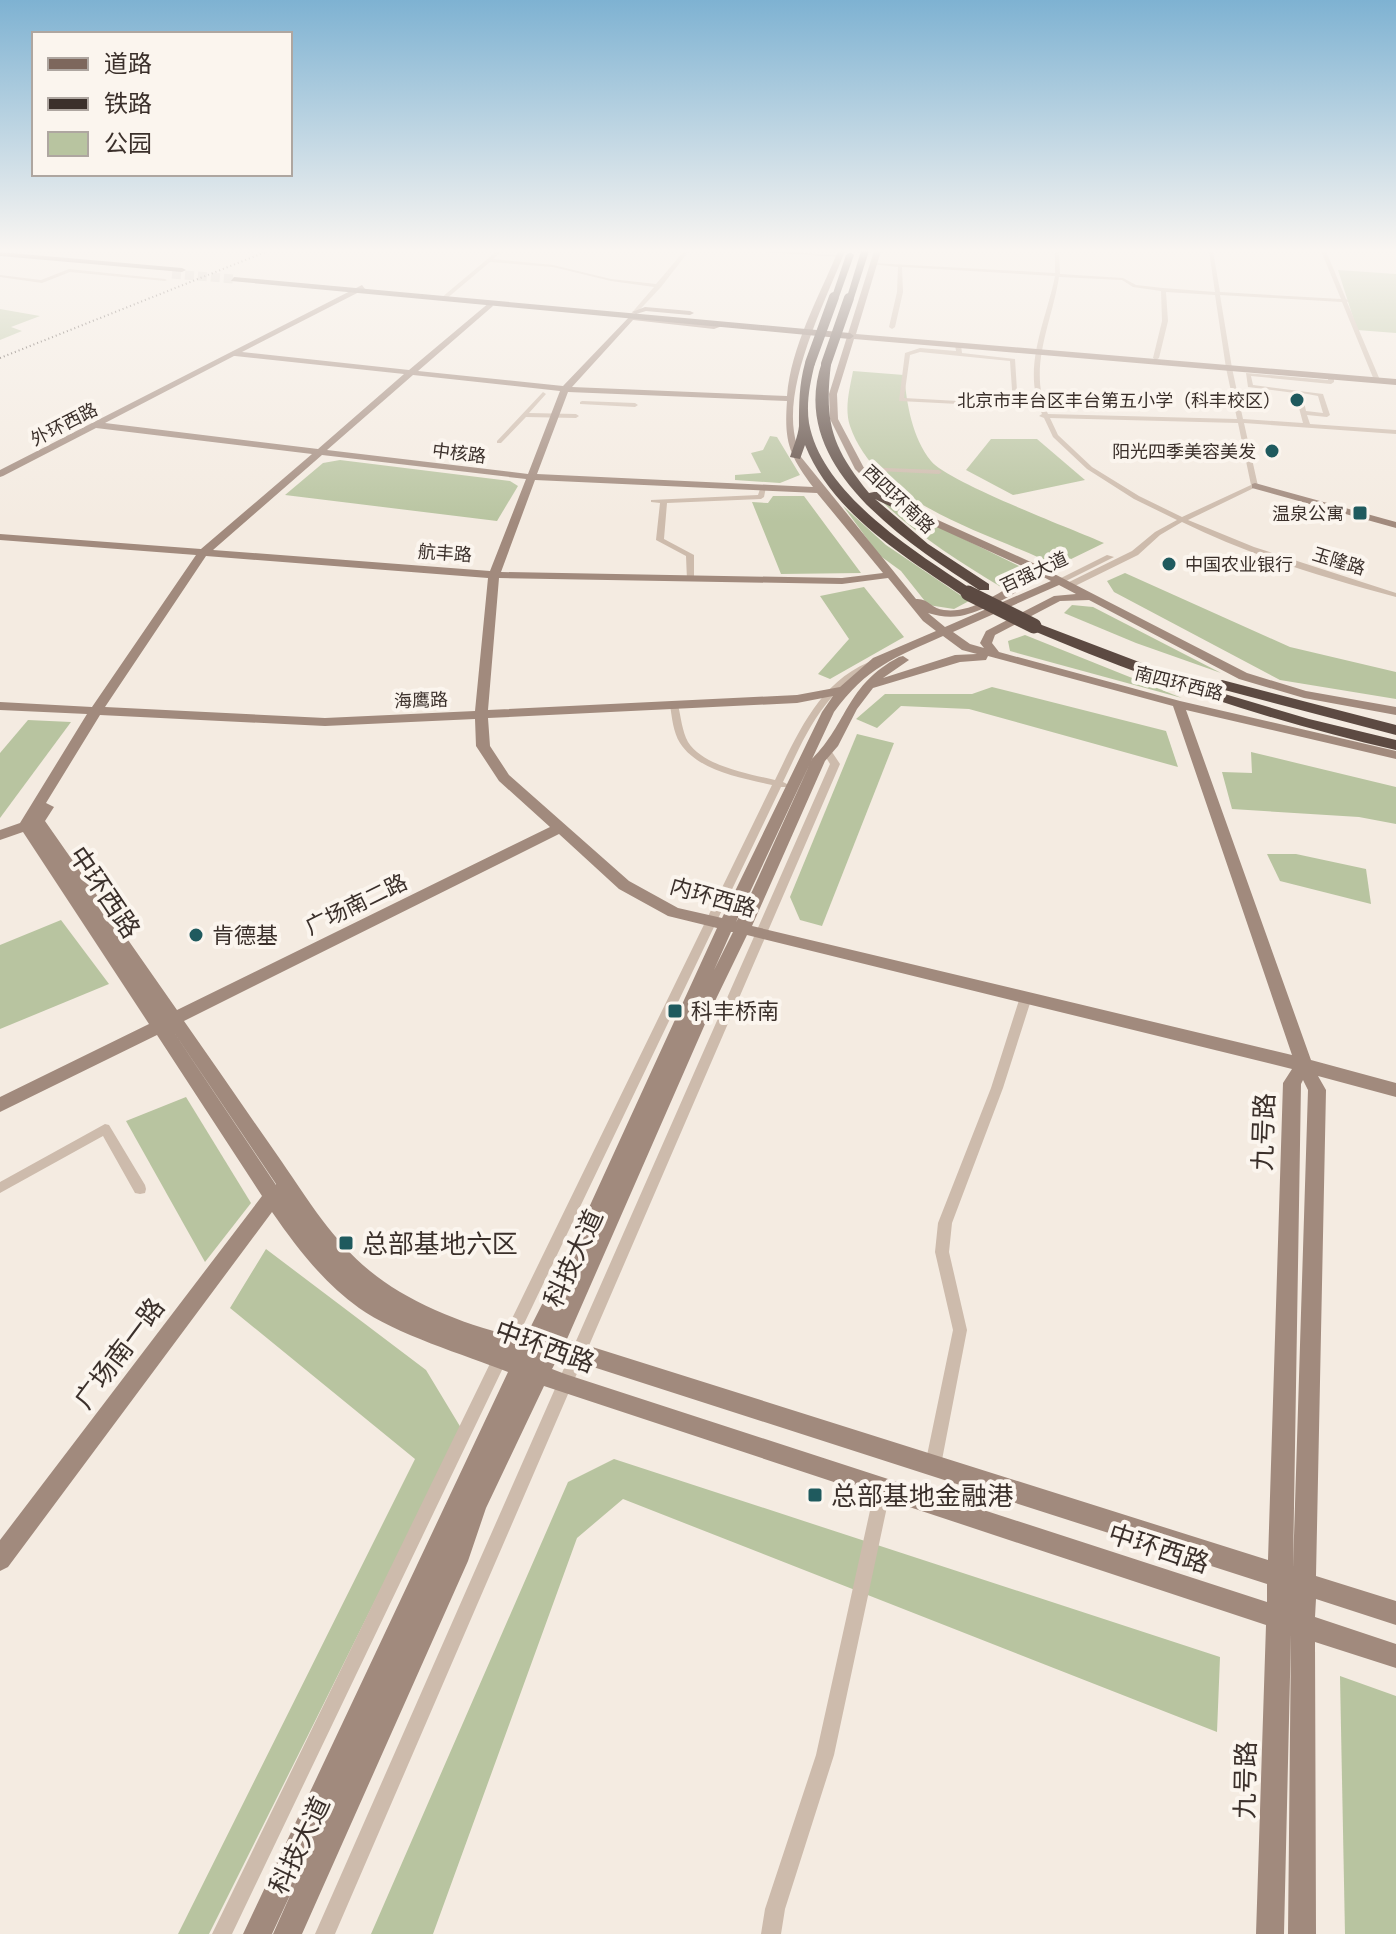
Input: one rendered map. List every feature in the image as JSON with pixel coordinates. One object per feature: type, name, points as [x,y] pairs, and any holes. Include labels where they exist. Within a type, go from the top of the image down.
[{"type":"highway","name":"西四环南路","points":[[818,341],[803,393],[804,428],[822,467],[863,515],[899,547],[968,593]]},
{"type":"highway","name":"西四环南路","points":[[834,341],[821,387],[820,410],[825,432],[839,462],[855,474],[915,542],[1041,623]]},
{"type":"highway","points":[[834,419],[839,462]]},
{"type":"highway","points":[[796,457],[804,428]]},
{"type":"highway","points":[[822,467],[821,480],[831,502]]},
{"type":"highway","points":[[855,474],[894,505],[914,513]]},
{"type":"highway","name":"南四环西路","points":[[968,593],[1041,623],[1207,681],[1366,724]]},
{"type":"highway","name":"南四环西路","points":[[1041,623],[1107,658],[1194,691],[1315,726],[1396,745]]},
{"type":"highway","points":[[1243,676],[1275,693],[1366,724],[1396,730]]},
{"type":"highway","points":[[1315,726],[1396,755]]},
{"type":"street","name":"外环西路","points":[[0,474],[259,341]]},
{"type":"street","points":[[0,835],[32,823],[98,712],[203,553],[446,341]]},
{"type":"street","name":"内环西路","points":[[608,341],[565,389],[494,575],[481,715],[483,746],[491,762],[560,828],[624,885],[673,912],[1396,1090]]},
{"type":"street","points":[[806,341],[790,399],[789,431],[796,457],[889,575],[927,619],[949,637]]},
{"type":"street","points":[[834,419],[833,394],[849,341]]},
{"type":"street","points":[[909,341],[959,351],[1013,360],[1016,406],[901,400],[907,354],[920,350],[959,351],[1039,350],[1376,378]]},
{"type":"street","points":[[957,341],[1396,380]]},
{"type":"street","points":[[1041,341],[1038,383],[1042,416],[1243,421],[1396,432]]},
{"type":"street","points":[[1156,358],[1160,341]]},
{"type":"street","points":[[1225,341],[1255,486],[1396,525]]},
{"type":"street","points":[[1362,341],[1376,378]]},
{"type":"street","points":[[235,354],[565,389],[790,399]]},
{"type":"street","points":[[1303,413],[1327,415],[1321,395],[1250,386],[1248,374],[1331,382],[1331,376]]},
{"type":"street","points":[[1015,381],[1038,383]]},
{"type":"street","points":[[1298,391],[1307,426]]},
{"type":"street","points":[[499,442],[543,394]]},
{"type":"street","points":[[526,415],[577,418],[583,400],[635,405]]},
{"type":"street","name":"玉隆路","points":[[1042,416],[1068,449],[1095,471],[1132,494],[1255,551],[1396,595]]},
{"type":"street","name":"西四环南路","points":[[834,419],[855,474]]},
{"type":"street","name":"中核路","points":[[96,425],[531,477],[820,490]]},
{"type":"street","points":[[855,474],[939,472]]},
{"type":"street","name":"百强大道","points":[[949,637],[1135,553],[1141,546],[1184,520],[1255,486]]},
{"type":"street","points":[[653,501],[761,497],[763,487]]},
{"type":"street","points":[[664,501],[660,540],[690,555],[690,578]]},
{"type":"street","name":"西四环南路","points":[[914,513],[1064,583]]},
{"type":"street","name":"航丰路","points":[[0,537],[494,575],[842,581],[889,575]]},
{"type":"street","points":[[900,587],[913,592],[933,611],[958,615],[1025,582],[1029,565]]},
{"type":"street","name":"南四环西路","points":[[1064,583],[1243,676],[1304,694],[1396,711]]},
{"type":"street","points":[[996,656],[986,643],[990,633],[1058,598],[1090,597]]},
{"type":"street","points":[[727,926],[786,785],[808,721],[851,674],[877,661],[949,637],[958,615]]},
{"type":"street","name":"南四环西路","points":[[949,637],[966,647],[996,656],[1178,704],[1396,755]]},
{"type":"street","name":"科技大道","points":[[257,1934],[525,1356],[578,1254],[727,926],[819,759],[829,754],[844,720],[865,689],[875,676],[891,665],[949,637]]},
{"type":"street","points":[[865,689],[959,658],[996,656]]},
{"type":"street","name":"海鹰路","points":[[0,706],[325,722],[797,699],[837,692]]},
{"type":"street","points":[[1178,704],[1304,1065],[1317,1090],[1303,1582],[1302,1934]]},
{"type":"street","points":[[674,705],[683,742],[692,751],[726,769],[786,785]]},
{"type":"street","points":[[325,1934],[835,764],[829,754]]},
{"type":"street","name":"中环西路","points":[[32,823],[281,1191],[314,1254],[360,1297],[401,1320],[525,1356],[565,1384],[1303,1623],[1396,1656]]},
{"type":"street","name":"广场南二路","points":[[0,1105],[560,828]]},
{"type":"street","points":[[933,1465],[960,1330],[942,1252],[945,1223],[997,1088],[1026,997]]},
{"type":"street","name":"九号路","points":[[1270,1934],[1292,1083],[1304,1065]]},
{"type":"street","points":[[0,1188],[105,1129],[140,1189]]},
{"type":"street","name":"广场南一路","points":[[0,1559],[281,1191]]},
{"type":"street","name":"中环西路","points":[[525,1356],[578,1353],[1396,1613]]},
{"type":"street","points":[[222,1934],[525,1356]]},
{"type":"street","name":"科技大道","points":[[287,1934],[460,1553],[525,1356]]},
{"type":"street","points":[[771,1934],[775,1909],[825,1755],[883,1488]]},
{"type":"green space","points":[[853,371],[904,375],[915,431],[931,461],[942,470],[1104,543],[1065,562],[1042,559],[959,524],[905,493],[882,474],[863,452],[850,426],[848,405]]},
{"type":"green space","points":[[770,436],[777,437],[800,475],[780,483],[735,480],[735,475],[761,473],[751,453],[763,450]]},
{"type":"green space","points":[[991,439],[1037,439],[1085,480],[1013,495],[966,470]]},
{"type":"green space","points":[[340,460],[510,481],[518,486],[497,521],[285,495],[323,463]]},
{"type":"green space","points":[[773,496],[804,496],[861,573],[781,574],[752,502],[768,503]]},
{"type":"green space","points":[[876,496],[1019,566],[1020,579],[1001,587],[936,545]]},
{"type":"green space","points":[[843,506],[886,545],[969,601],[954,609],[928,605],[901,571],[879,555]]},
{"type":"green space","points":[[1125,573],[1290,647],[1396,672],[1396,699],[1280,680],[1114,592],[1107,581]]},
{"type":"green space","points":[[864,587],[904,637],[830,679],[818,674],[849,639],[820,596]]},
{"type":"green space","points":[[1072,605],[1093,607],[1221,673],[1064,613]]},
{"type":"green space","points":[[1025,635],[1182,698],[1010,651],[1008,641]]},
{"type":"green space","points":[[992,687],[1166,731],[1178,767],[969,709],[901,706],[877,728],[856,719],[885,694],[972,694]]},
{"type":"green space","points":[[28,720],[71,722],[0,818],[0,753]]},
{"type":"green space","points":[[857,734],[894,743],[822,926],[800,920],[790,897]]},
{"type":"green space","points":[[1251,752],[1396,787],[1396,824],[1359,817],[1232,809],[1222,772],[1252,773]]},
{"type":"green space","points":[[1267,854],[1296,854],[1366,869],[1371,904],[1280,881]]},
{"type":"green space","points":[[61,920],[109,984],[0,1029],[0,945]]},
{"type":"green space","points":[[186,1097],[251,1203],[205,1262],[126,1121]]},
{"type":"green space","points":[[266,1249],[426,1370],[461,1428],[209,1934],[178,1934],[415,1459],[230,1308]]},
{"type":"green space","points":[[614,1459],[1220,1657],[1217,1732],[623,1499],[577,1538],[433,1934],[371,1934],[568,1482]]},
{"type":"green space","points":[[1340,1676],[1396,1696],[1396,1934],[1345,1934]]},
{"type":"railway","points":[[0,358],[42,341]]},
{"type":"place","name":"北京市丰台区丰台第五小学（科丰校区）","points":[[1297,400]]},
{"type":"place","name":"阳光四季美容美发","points":[[1272,451]]},
{"type":"place","name":"温泉公寓","points":[[1360,513]]},
{"type":"place","name":"中国农业银行","points":[[1169,564]]},
{"type":"place","name":"肯德基","points":[[196,935]]},
{"type":"place","name":"科丰桥南","points":[[675,1011]]},
{"type":"place","name":"总部基地六区","points":[[346,1243]]},
{"type":"place","name":"总部基地金融港","points":[[815,1495]]}]
